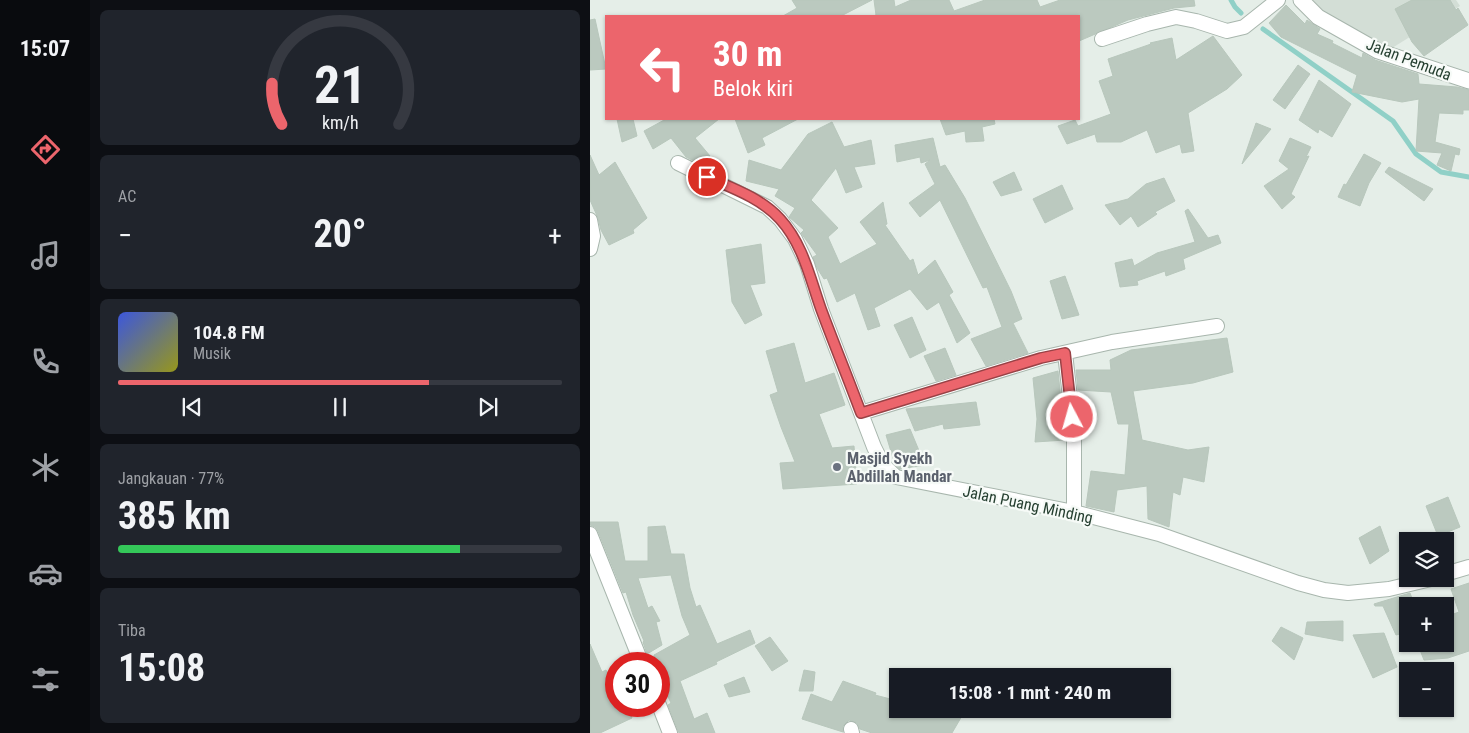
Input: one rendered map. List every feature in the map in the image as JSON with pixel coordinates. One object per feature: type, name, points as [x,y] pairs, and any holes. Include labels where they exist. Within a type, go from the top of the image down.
[{"type":"street","points":[[1102,39],[1146,24],[1176,17],[1227,30],[1244,27],[1278,0]]},
{"type":"street","name":"Jalan Pemuda","points":[[1301,0],[1318,17],[1378,51],[1469,81]]},
{"type":"street","name":"Jalan Puang Minding","points":[[678,163],[766,206],[780,219],[794,239],[807,264],[821,309],[874,446],[883,465],[896,477],[1074,512],[1158,534],[1298,583],[1324,590],[1348,593],[1389,590],[1400,587]]},
{"type":"street","points":[[590,220],[593,236],[590,249]]},
{"type":"street","points":[[861,413],[1041,358],[1112,342],[1217,326]]},
{"type":"street","points":[[1065,353],[1074,433],[1074,512]]},
{"type":"street","points":[[590,534],[637,652]]},
{"type":"street","points":[[1454,571],[1469,567]]},
{"type":"street","points":[[664,717],[670,733]]},
{"type":"shaded area","points":[[1311,0],[1456,0],[1460,6],[1392,48],[1322,14]]},
{"type":"building","points":[[792,0],[872,0],[843,15],[785,15],[797,8]]},
{"type":"building","points":[[874,0],[894,0],[895,7],[911,0],[949,0],[954,11],[985,0],[1037,0],[1040,7],[1060,0],[1194,0],[1195,6],[1174,8],[1128,20],[1080,41],[1080,15],[876,15]]},
{"type":"building","points":[[1412,0],[1450,0],[1456,10],[1458,8],[1468,25],[1424,56],[1412,42],[1395,9]]},
{"type":"building","points":[[1286,5],[1305,24],[1307,20],[1320,29],[1317,34],[1362,58],[1363,53],[1375,60],[1418,74],[1419,84],[1457,87],[1469,90],[1469,110],[1463,110],[1463,114],[1439,113],[1435,142],[1460,149],[1459,155],[1455,154],[1451,171],[1437,165],[1442,153],[1416,151],[1419,99],[1402,102],[1352,92],[1357,75],[1281,37],[1269,23]]},
{"type":"building","points":[[595,19],[605,69],[590,70],[590,20]]},
{"type":"building","points":[[1213,36],[1242,75],[1227,89],[1188,113],[1194,151],[1182,153],[1180,144],[1156,153],[1147,130],[1121,142],[1097,142],[1095,134],[1067,144],[1058,126],[1075,120],[1078,126],[1111,114],[1099,81],[1113,76],[1108,59],[1150,43],[1172,38],[1176,60]]},
{"type":"building","points":[[1298,65],[1310,74],[1285,109],[1273,100]]},
{"type":"building","points":[[1319,80],[1351,104],[1332,137],[1319,129],[1318,133],[1299,120]]},
{"type":"building","points":[[617,120],[633,120],[637,136],[622,142]]},
{"type":"building","points":[[664,120],[718,120],[695,138],[710,156],[700,164],[686,157],[671,138],[653,149],[644,131]]},
{"type":"building","points":[[735,120],[796,120],[762,138],[765,145],[748,153]]},
{"type":"building","points":[[940,120],[994,120],[995,124],[982,127],[984,141],[966,142],[965,131],[946,135]]},
{"type":"building","points":[[832,122],[844,147],[871,140],[875,164],[854,167],[862,187],[846,193],[836,168],[811,200],[838,228],[828,237],[840,264],[877,244],[860,222],[883,202],[887,224],[885,225],[910,261],[913,259],[918,275],[935,260],[953,292],[949,295],[970,333],[957,343],[939,302],[927,310],[910,289],[874,308],[880,326],[868,330],[855,293],[837,302],[827,278],[824,279],[817,268],[813,257],[817,255],[801,233],[804,230],[789,217],[795,208],[775,196],[779,189],[746,181],[749,160],[781,170],[808,134]]},
{"type":"building","points":[[1256,123],[1271,129],[1242,164]]},
{"type":"building","points":[[933,138],[940,167],[945,165],[965,198],[1011,291],[1022,319],[1013,323],[1028,353],[986,366],[971,339],[1002,327],[987,287],[983,288],[940,200],[920,217],[909,203],[935,184],[925,164],[930,160],[921,163],[920,157],[897,162],[895,145]]},
{"type":"building","points":[[1290,138],[1311,147],[1306,157],[1309,156],[1291,194],[1295,197],[1282,209],[1264,186],[1289,169],[1279,161]]},
{"type":"building","points":[[1364,154],[1381,163],[1369,183],[1360,206],[1338,197],[1344,184],[1346,185]]},
{"type":"building","points":[[590,155],[599,175],[615,162],[647,218],[633,230],[634,233],[609,245],[601,230],[590,200]]},
{"type":"building","points":[[1389,167],[1433,189],[1424,201],[1385,172]]},
{"type":"building","points":[[1014,172],[1022,190],[1001,196],[993,182]]},
{"type":"building","points":[[1164,178],[1175,201],[1155,212],[1157,214],[1138,227],[1131,216],[1120,225],[1105,205],[1128,199],[1146,184]]},
{"type":"building","points":[[1062,185],[1073,209],[1045,223],[1033,199]]},
{"type":"building","points":[[1188,209],[1208,238],[1218,235],[1221,243],[1183,259],[1185,269],[1166,276],[1165,271],[1137,281],[1138,285],[1120,287],[1115,263],[1132,259],[1134,266],[1157,253],[1195,242],[1185,211]]},
{"type":"building","points":[[761,244],[765,283],[750,285],[762,315],[745,324],[732,302],[726,250]]},
{"type":"building","points":[[1065,276],[1079,315],[1062,319],[1050,281]]},
{"type":"building","points":[[912,317],[926,350],[910,358],[894,325]]},
{"type":"building","points":[[1227,338],[1233,372],[1193,383],[1133,391],[1142,440],[1188,450],[1209,447],[1204,482],[1183,477],[1180,495],[1173,492],[1169,527],[1148,519],[1147,486],[1117,490],[1114,512],[1086,506],[1091,471],[1125,475],[1129,424],[1118,424],[1111,392],[1078,390],[1076,370],[1111,370],[1110,360],[1131,350]]},
{"type":"building","points":[[794,343],[805,383],[834,373],[845,405],[819,414],[832,448],[854,446],[857,484],[783,489],[780,463],[795,462],[770,395],[778,392],[766,351]]},
{"type":"building","points":[[945,348],[956,375],[936,381],[924,356]]},
{"type":"building","points":[[1058,371],[1065,440],[1035,442],[1037,419],[1033,378]]},
{"type":"building","points":[[976,402],[980,425],[944,429],[943,424],[915,431],[906,409]]},
{"type":"building","points":[[910,429],[925,465],[900,469],[895,465],[886,435]]},
{"type":"building","points":[[1448,497],[1460,527],[1448,532],[1436,532],[1426,506]]},
{"type":"building","points":[[590,522],[618,522],[625,561],[648,561],[648,527],[665,526],[671,554],[684,554],[690,588],[696,607],[700,605],[717,644],[750,630],[755,643],[716,662],[717,664],[680,681],[694,719],[707,713],[715,733],[679,733],[670,710],[670,652],[659,652],[690,635],[682,616],[671,575],[638,578],[648,608],[652,606],[660,621],[656,622],[662,645],[650,652],[646,652],[626,592],[623,593],[598,531],[590,525]]},
{"type":"building","points":[[1380,526],[1389,551],[1370,564],[1359,538]]},
{"type":"building","points":[[1469,583],[1469,651],[1448,658],[1424,660],[1421,652],[1454,652],[1454,614],[1459,612],[1451,589]]},
{"type":"building","points":[[1410,593],[1412,597],[1399,597],[1399,634],[1396,635],[1383,606],[1375,606],[1374,604]]},
{"type":"building","points":[[1343,621],[1343,641],[1305,634],[1307,622]]},
{"type":"building","points":[[1281,627],[1303,638],[1294,660],[1272,641]]},
{"type":"building","points":[[1384,633],[1397,667],[1373,678],[1353,635]]},
{"type":"building","points":[[770,637],[788,661],[772,671],[755,646]]},
{"type":"building","points":[[590,644],[602,672],[605,670],[605,717],[632,718],[600,733],[590,733]]},
{"type":"building","points":[[804,670],[815,672],[813,691],[799,691]]},
{"type":"building","points":[[744,677],[750,692],[729,697],[724,685]]},
{"type":"building","points":[[843,681],[876,693],[875,695],[889,699],[889,718],[961,718],[952,733],[872,733],[860,729],[857,723],[849,720],[843,726],[843,732],[802,719],[811,694],[832,702]]},
{"type":"waterway","points":[[1231,0],[1241,13]]},
{"type":"waterway","points":[[1263,29],[1393,121],[1416,154],[1441,172],[1469,177]]},
{"type":"place","name":"Masjid Syekh Abdillah Mandar","points":[[837,467]]},
{"type":"route","points":[[707,177],[766,206],[780,219],[794,239],[807,264],[821,309],[861,413],[1041,358],[1065,353],[1072,417]]}]
